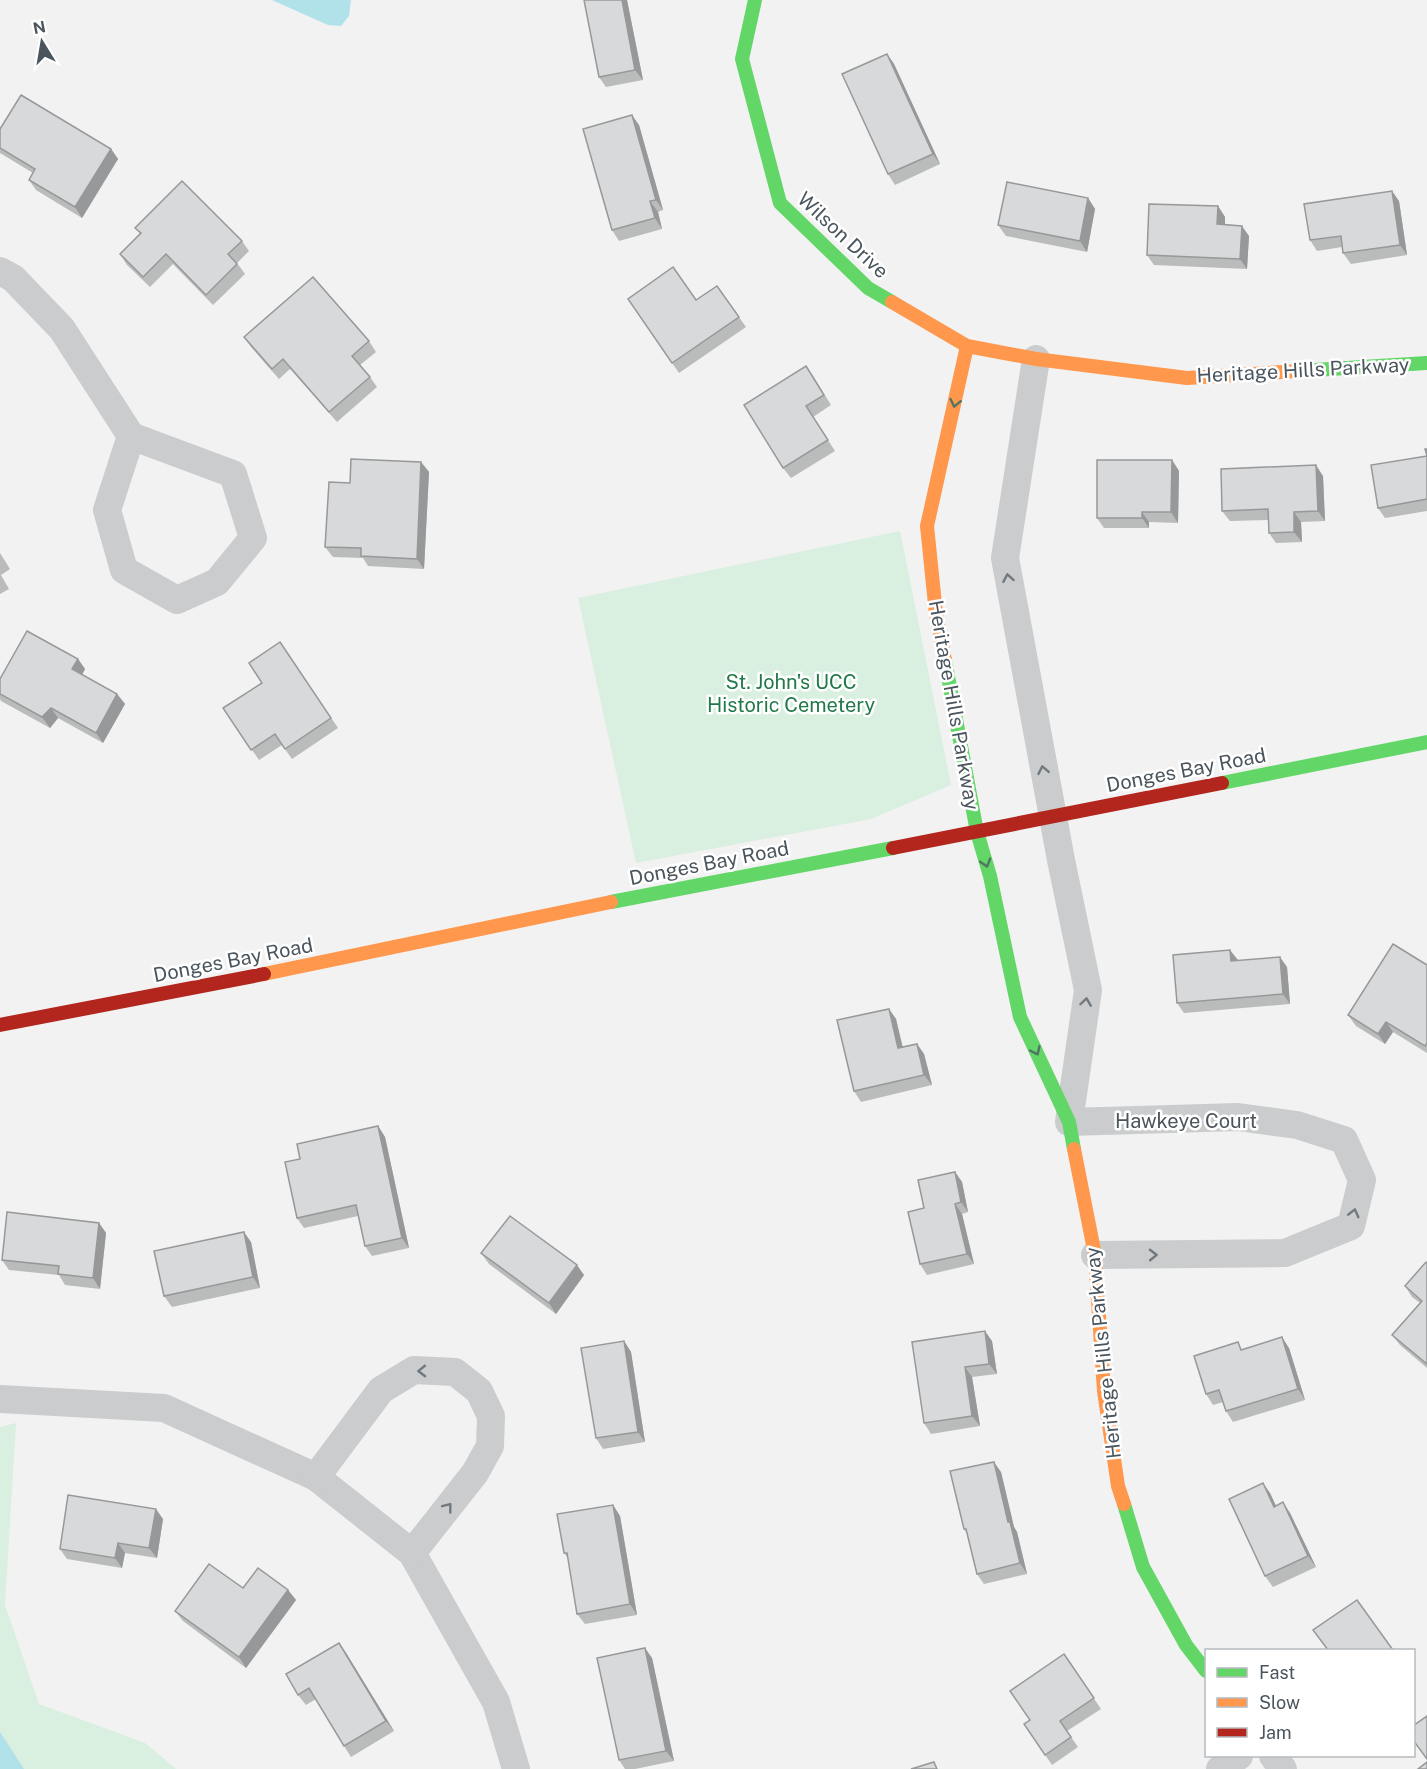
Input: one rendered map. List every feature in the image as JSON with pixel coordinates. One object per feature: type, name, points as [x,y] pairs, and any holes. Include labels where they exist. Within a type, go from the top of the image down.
[{"type":"street","name":"Wilson Drive","points":[[755,0],[742,59],[780,203],[868,288],[967,346]]},
{"type":"street","points":[[0,271],[13,278],[62,328],[131,436],[233,474],[253,538],[217,582],[177,600],[124,570],[107,510],[131,436]]},
{"type":"street","name":"Heritage Hills Parkway","points":[[1205,1670],[1186,1645],[1143,1567],[1118,1486],[1104,1391],[1095,1256],[1069,1122],[1020,1017],[990,876],[977,832],[936,614],[927,526],[967,346],[1036,359],[1187,378],[1427,363]]},
{"type":"street","name":"Heritage Hills Parkway","points":[[1036,359],[1005,558],[1088,990],[1069,1122]]},
{"type":"street","name":"Donges Bay Road","points":[[0,1025],[196,988],[627,899],[1427,742]]},
{"type":"street","name":"Hawkeye Court","points":[[1069,1122],[1238,1117],[1297,1125],[1344,1140],[1362,1180],[1351,1226],[1285,1253],[1095,1256]]},
{"type":"street","points":[[316,1477],[381,1390],[414,1370],[455,1372],[479,1391],[491,1416],[490,1446],[475,1473],[412,1553]]},
{"type":"street","points":[[0,1399],[164,1408],[316,1477],[412,1553],[496,1702],[516,1769]]},
{"type":"street","points":[[1220,1769],[1236,1757]]},
{"type":"green space","name":"St. John's UCC Historic Cemetery","points":[[900,531],[951,785],[871,819],[636,863],[578,598]]},
{"type":"green space","points":[[16,1423],[5,1605],[39,1704],[145,1743],[176,1769],[0,1769],[0,1427]]},
{"type":"water","points":[[272,0],[351,0],[349,16],[341,26],[328,25]]},
{"type":"water","points":[[0,1732],[24,1769],[0,1769]]},
{"type":"building","points":[[584,0],[622,0],[635,70],[599,77]]},
{"type":"building","points":[[887,54],[933,154],[888,174],[842,74]]},
{"type":"building","points":[[21,95],[111,149],[75,207],[29,180],[35,169],[0,148],[0,129]]},
{"type":"building","points":[[632,115],[656,200],[650,201],[655,218],[612,230],[583,129]]},
{"type":"building","points":[[182,181],[242,241],[228,254],[237,264],[206,295],[166,254],[143,277],[120,254],[141,233],[135,228]]},
{"type":"building","points":[[1007,182],[1088,198],[1080,241],[998,225]]},
{"type":"building","points":[[1392,191],[1400,245],[1343,253],[1341,236],[1310,240],[1304,204]]},
{"type":"building","points":[[1149,204],[1218,206],[1217,224],[1242,226],[1240,259],[1147,255]]},
{"type":"building","points":[[673,267],[696,300],[717,286],[739,317],[672,363],[628,299]]},
{"type":"building","points":[[313,277],[369,341],[352,356],[370,377],[329,412],[283,359],[272,369],[244,337]]},
{"type":"building","points":[[806,366],[824,395],[806,406],[828,440],[783,468],[744,405]]},
{"type":"building","points":[[1427,456],[1427,499],[1378,508],[1371,465]]},
{"type":"building","points":[[351,459],[421,462],[417,559],[361,556],[361,548],[325,547],[329,482],[350,483]]},
{"type":"building","points":[[1097,460],[1172,460],[1171,512],[1142,512],[1142,518],[1097,518]]},
{"type":"building","points":[[1316,465],[1318,511],[1294,512],[1294,532],[1269,533],[1268,509],[1222,511],[1221,469]]},
{"type":"building","points":[[27,631],[78,659],[72,669],[117,694],[96,733],[51,708],[42,717],[0,694],[0,679]]},
{"type":"building","points":[[280,642],[331,718],[285,749],[275,734],[251,750],[223,708],[262,683],[249,663]]},
{"type":"building","points":[[1393,944],[1427,965],[1427,1043],[1425,1046],[1386,1022],[1378,1034],[1348,1015]]},
{"type":"building","points":[[1230,950],[1231,961],[1280,957],[1283,994],[1177,1003],[1173,955]]},
{"type":"building","points":[[889,1009],[898,1048],[917,1044],[924,1075],[854,1091],[837,1020]]},
{"type":"building","points":[[378,1126],[402,1238],[365,1246],[356,1205],[297,1218],[285,1162],[300,1159],[297,1144]]},
{"type":"building","points":[[955,1172],[961,1202],[955,1204],[967,1254],[920,1264],[908,1212],[924,1208],[918,1180]]},
{"type":"building","points":[[7,1212],[99,1223],[93,1278],[58,1274],[59,1266],[2,1260]]},
{"type":"building","points":[[510,1216],[577,1265],[549,1303],[481,1253]]},
{"type":"building","points":[[244,1232],[253,1277],[164,1296],[154,1251]]},
{"type":"building","points":[[1426,1262],[1427,1364],[1392,1335],[1422,1301],[1405,1286]]},
{"type":"building","points":[[985,1331],[989,1364],[965,1367],[972,1416],[924,1423],[912,1342]]},
{"type":"building","points":[[1282,1337],[1298,1389],[1226,1411],[1219,1390],[1206,1394],[1194,1356],[1238,1342],[1241,1350]]},
{"type":"building","points":[[624,1341],[638,1432],[596,1438],[581,1348]]},
{"type":"building","points":[[994,1462],[1020,1563],[977,1574],[950,1471]]},
{"type":"building","points":[[1263,1483],[1274,1507],[1283,1502],[1308,1556],[1265,1576],[1229,1499]]},
{"type":"building","points":[[68,1495],[156,1509],[149,1548],[118,1543],[115,1558],[60,1549]]},
{"type":"building","points":[[613,1505],[630,1604],[577,1614],[567,1553],[564,1553],[557,1514]]},
{"type":"building","points":[[209,1564],[243,1588],[258,1568],[288,1590],[239,1657],[175,1611]]},
{"type":"building","points":[[1357,1600],[1392,1649],[1327,1649],[1313,1630]]},
{"type":"building","points":[[339,1643],[386,1721],[344,1746],[309,1688],[298,1695],[286,1674]]},
{"type":"building","points":[[645,1648],[666,1751],[619,1760],[597,1658]]},
{"type":"building","points":[[1064,1654],[1094,1698],[1060,1721],[1071,1737],[1045,1755],[1024,1724],[1030,1720],[1010,1691]]},
{"type":"building","points":[[1427,1716],[1427,1759],[1415,1743],[1415,1725]]},
{"type":"building","points":[[934,1762],[937,1769],[911,1769]]},
{"type":"building","points":[[1427,1762],[1427,1769],[1418,1769]]},
{"type":"traffic: fast","points":[[755,0],[742,59],[780,203],[868,288],[892,302]]},
{"type":"traffic: fast","points":[[1298,371],[1427,363]]},
{"type":"traffic: fast","points":[[945,660],[977,832],[990,876],[1020,1017],[1069,1122],[1074,1149]]},
{"type":"traffic: fast","points":[[1222,783],[1427,742]]},
{"type":"traffic: fast","points":[[611,902],[893,848]]},
{"type":"traffic: fast","points":[[1124,1504],[1143,1567],[1186,1645],[1205,1670]]},
{"type":"traffic: slow","points":[[892,302],[967,346],[1036,359],[1187,378],[1298,371]]},
{"type":"traffic: slow","points":[[945,660],[936,614],[927,526],[967,346]]},
{"type":"traffic: slow","points":[[264,974],[611,902]]},
{"type":"traffic: slow","points":[[1074,1149],[1095,1255],[1104,1391],[1118,1486],[1124,1504]]},
{"type":"traffic: jam","points":[[893,848],[1222,783]]},
{"type":"traffic: jam","points":[[0,1025],[264,974]]}]
